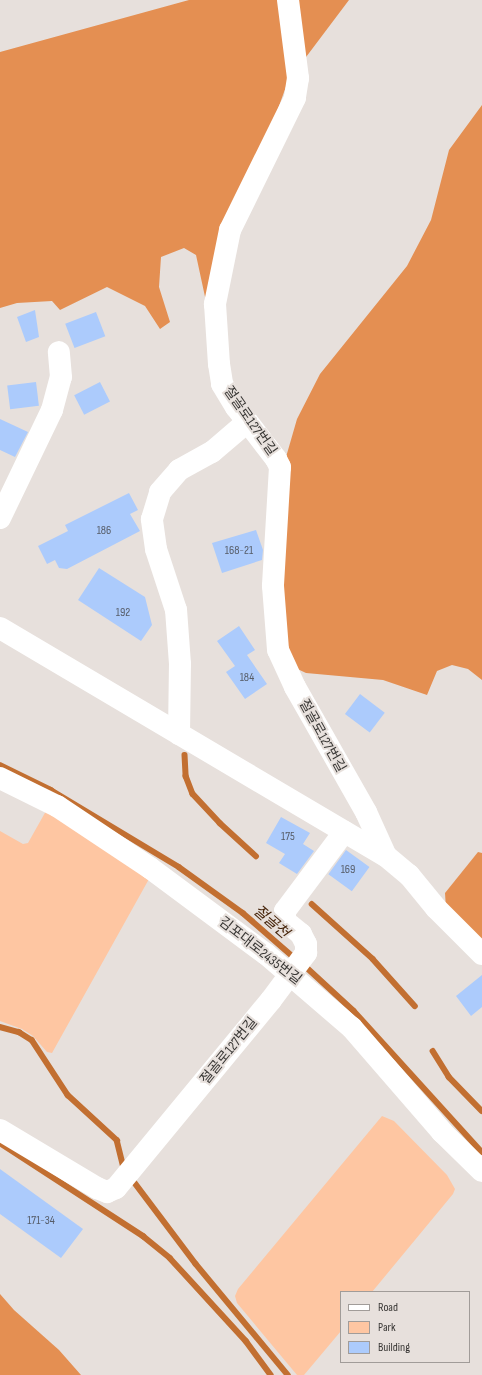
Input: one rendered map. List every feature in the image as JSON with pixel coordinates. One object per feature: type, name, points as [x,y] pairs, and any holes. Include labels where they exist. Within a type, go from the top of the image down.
[{"type":"lane","name":"절골로127번길","points":[[288,0],[298,72],[295,98],[230,230],[216,304],[219,364],[222,384],[247,422],[276,459],[280,467],[273,586],[278,650],[295,687],[366,812],[386,856]]},
{"type":"lane","points":[[0,518],[52,410],[61,376],[59,352]]},
{"type":"lane","points":[[179,734],[180,664],[176,610],[156,549],[152,519],[160,492],[179,470],[212,452],[247,422]]},
{"type":"lane","name":"절골로127번길","points":[[0,628],[386,856],[409,875],[436,908],[482,954]]},
{"type":"lane","name":"김포대로2435번길","points":[[0,778],[57,806],[296,965],[442,1132],[482,1171]]},
{"type":"lane","points":[[296,965],[306,944],[301,934],[285,921],[285,912],[344,832]]},
{"type":"lane","name":"절골로127번길","points":[[0,1130],[97,1188],[107,1192],[116,1188],[271,1000],[296,965]]},
{"type":"green space","points":[[46,811],[149,879],[52,1053],[47,1052],[33,1036],[22,1029],[0,1021],[0,831],[23,844],[28,843]]},
{"type":"green space","points":[[382,1116],[394,1121],[447,1175],[455,1189],[453,1194],[373,1291],[340,1291],[340,1332],[304,1375],[297,1375],[237,1303],[235,1296],[238,1289]]},
{"type":"shaded area","points":[[189,0],[349,0],[288,81],[207,306],[196,255],[184,248],[161,257],[159,287],[170,322],[160,329],[145,306],[107,287],[60,310],[52,301],[17,303],[0,308],[0,52]]},
{"type":"shaded area","points":[[482,105],[482,680],[468,669],[452,665],[437,671],[427,695],[383,680],[306,673],[289,665],[276,588],[284,464],[297,419],[320,374],[407,266],[431,220],[449,150]]},
{"type":"shaded area","points":[[478,852],[482,853],[482,944],[446,910],[445,893]]},
{"type":"shaded area","points":[[0,1294],[14,1310],[59,1350],[81,1375],[0,1375]]},
{"type":"building","points":[[35,310],[39,337],[26,342],[17,317]]},
{"type":"building","points":[[96,312],[105,336],[75,348],[65,324]]},
{"type":"building","points":[[36,382],[39,406],[10,409],[7,386]]},
{"type":"building","points":[[100,382],[110,402],[84,415],[74,395]]},
{"type":"building","points":[[0,419],[28,432],[15,457],[0,450]]},
{"type":"building","points":[[129,493],[138,510],[130,514],[140,531],[67,569],[59,568],[55,560],[47,564],[38,546],[68,531],[65,525]]},
{"type":"building","points":[[256,530],[263,550],[262,560],[222,573],[212,543]]},
{"type":"building","points":[[99,568],[145,597],[152,625],[141,641],[78,600]]},
{"type":"building","points":[[239,626],[255,650],[247,655],[267,684],[245,699],[226,672],[235,666],[217,641]]},
{"type":"building","points":[[360,694],[385,713],[370,733],[345,714]]},
{"type":"building","points":[[281,817],[310,833],[303,844],[314,851],[297,874],[279,863],[285,854],[266,843]]},
{"type":"building","points":[[346,850],[369,867],[352,891],[328,874]]},
{"type":"building","points":[[482,975],[482,1007],[471,1016],[456,996]]},
{"type":"building","points":[[0,1169],[83,1229],[61,1258],[0,1214]]},
{"type":"waterway","points":[[185,755],[186,776],[193,794],[220,823],[256,856]]},
{"type":"waterway","name":"절골천","points":[[0,765],[51,790],[179,867],[243,913],[296,959]]},
{"type":"waterway","points":[[312,904],[373,959],[415,1006]]},
{"type":"waterway","name":"절골천","points":[[303,964],[354,1011],[482,1152]]},
{"type":"waterway","points":[[0,1027],[19,1032],[32,1040],[68,1095],[117,1140],[124,1168]]},
{"type":"waterway","points":[[433,1051],[449,1077],[482,1111]]},
{"type":"waterway","points":[[0,1143],[143,1236],[170,1258],[246,1341],[271,1375]]},
{"type":"waterway","points":[[135,1183],[196,1264],[288,1375]]}]
